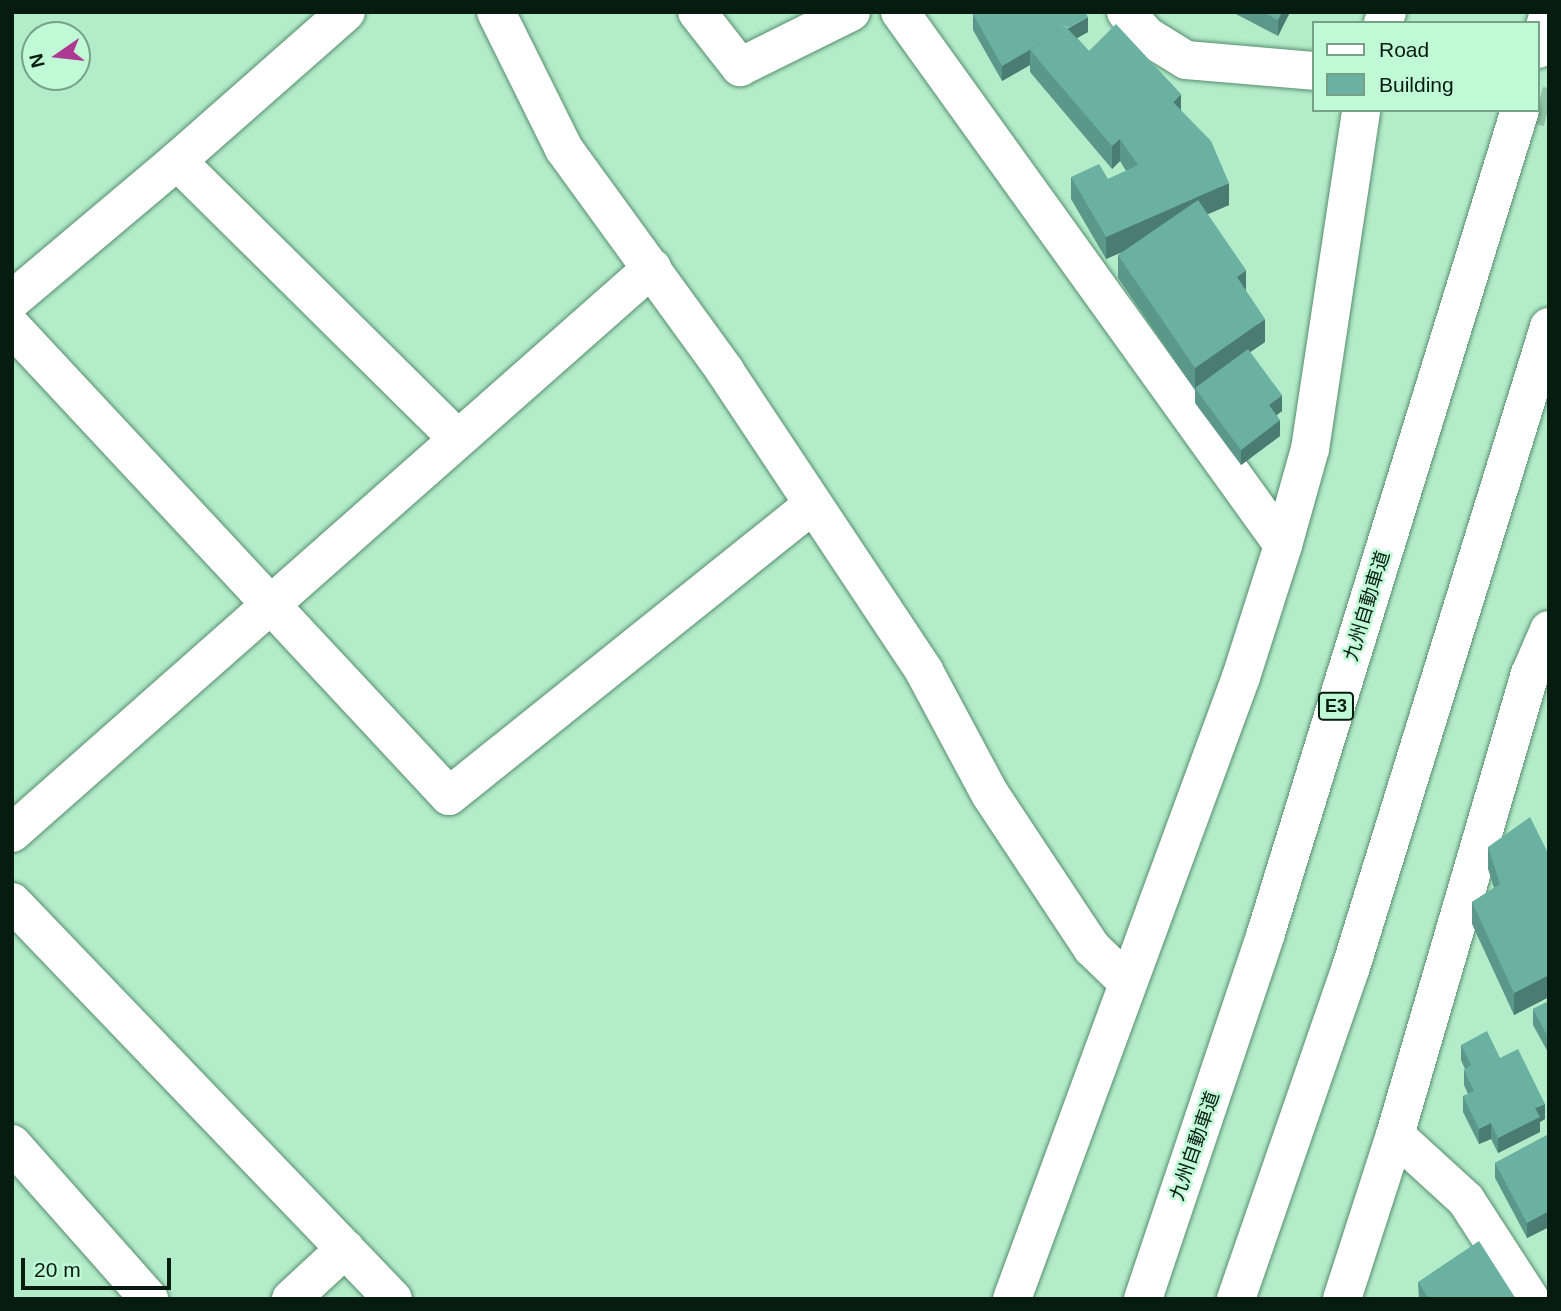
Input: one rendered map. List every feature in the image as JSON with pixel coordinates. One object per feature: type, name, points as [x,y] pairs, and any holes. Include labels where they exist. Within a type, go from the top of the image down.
[{"type":"main road","points":[[12,300],[177,161],[346,12]]},
{"type":"main road","points":[[496,12],[564,149],[725,371],[811,506],[924,671],[990,794],[1085,937],[1126,981]]},
{"type":"main road","points":[[697,12],[740,67],[851,12]]},
{"type":"main road","points":[[900,12],[1283,545]]},
{"type":"main road","points":[[1126,12],[1147,36],[1186,60],[1312,71]]},
{"type":"main road","points":[[1540,41],[1549,12]]},
{"type":"main road","points":[[1012,1299],[1126,981],[1241,677],[1283,545],[1310,449],[1361,112]]},
{"type":"main road","name":"九州自動車道","points":[[1143,1299],[1266,933],[1519,112]]},
{"type":"main road","points":[[177,161],[458,439]]},
{"type":"main road","points":[[12,833],[652,268]]},
{"type":"main road","points":[[12,327],[449,796],[811,506]]},
{"type":"main road","points":[[1236,1299],[1351,967],[1549,327]]},
{"type":"main road","points":[[1342,1299],[1395,1135],[1530,674],[1549,630]]},
{"type":"main road","points":[[12,902],[393,1299]]},
{"type":"main road","points":[[1395,1135],[1465,1200],[1530,1299]]},
{"type":"main road","points":[[12,1144],[149,1299]]},
{"type":"main road","points":[[291,1299],[345,1249]]},
{"type":"building","points":[[1085,12],[1088,17],[1068,28],[1064,25],[1002,66],[973,14]]},
{"type":"building","points":[[1262,12],[1282,12],[1278,20]]},
{"type":"building","points":[[1116,24],[1181,94],[1173,102],[1211,141],[1229,183],[1106,237],[1071,177],[1099,164],[1108,179],[1138,165],[1120,139],[1112,146],[1030,50],[1064,25],[1089,51]]},
{"type":"building","points":[[1198,200],[1246,270],[1237,277],[1265,319],[1195,368],[1118,255]]},
{"type":"building","points":[[1248,349],[1282,395],[1269,405],[1280,420],[1241,450],[1195,388]]},
{"type":"building","points":[[1530,817],[1549,855],[1549,975],[1514,993],[1472,902],[1500,884],[1488,847]]},
{"type":"building","points":[[1549,1001],[1549,1039],[1533,1009]]},
{"type":"building","points":[[1487,1031],[1500,1058],[1518,1049],[1545,1104],[1535,1108],[1540,1117],[1498,1138],[1491,1123],[1479,1129],[1463,1096],[1474,1091],[1464,1070],[1471,1065],[1461,1045]]},
{"type":"building","points":[[1549,1134],[1549,1211],[1527,1223],[1495,1163]]},
{"type":"building","points":[[1479,1241],[1516,1299],[1429,1299],[1418,1282]]},
{"type":"tunnel","points":[[1540,106],[1549,108]]}]
